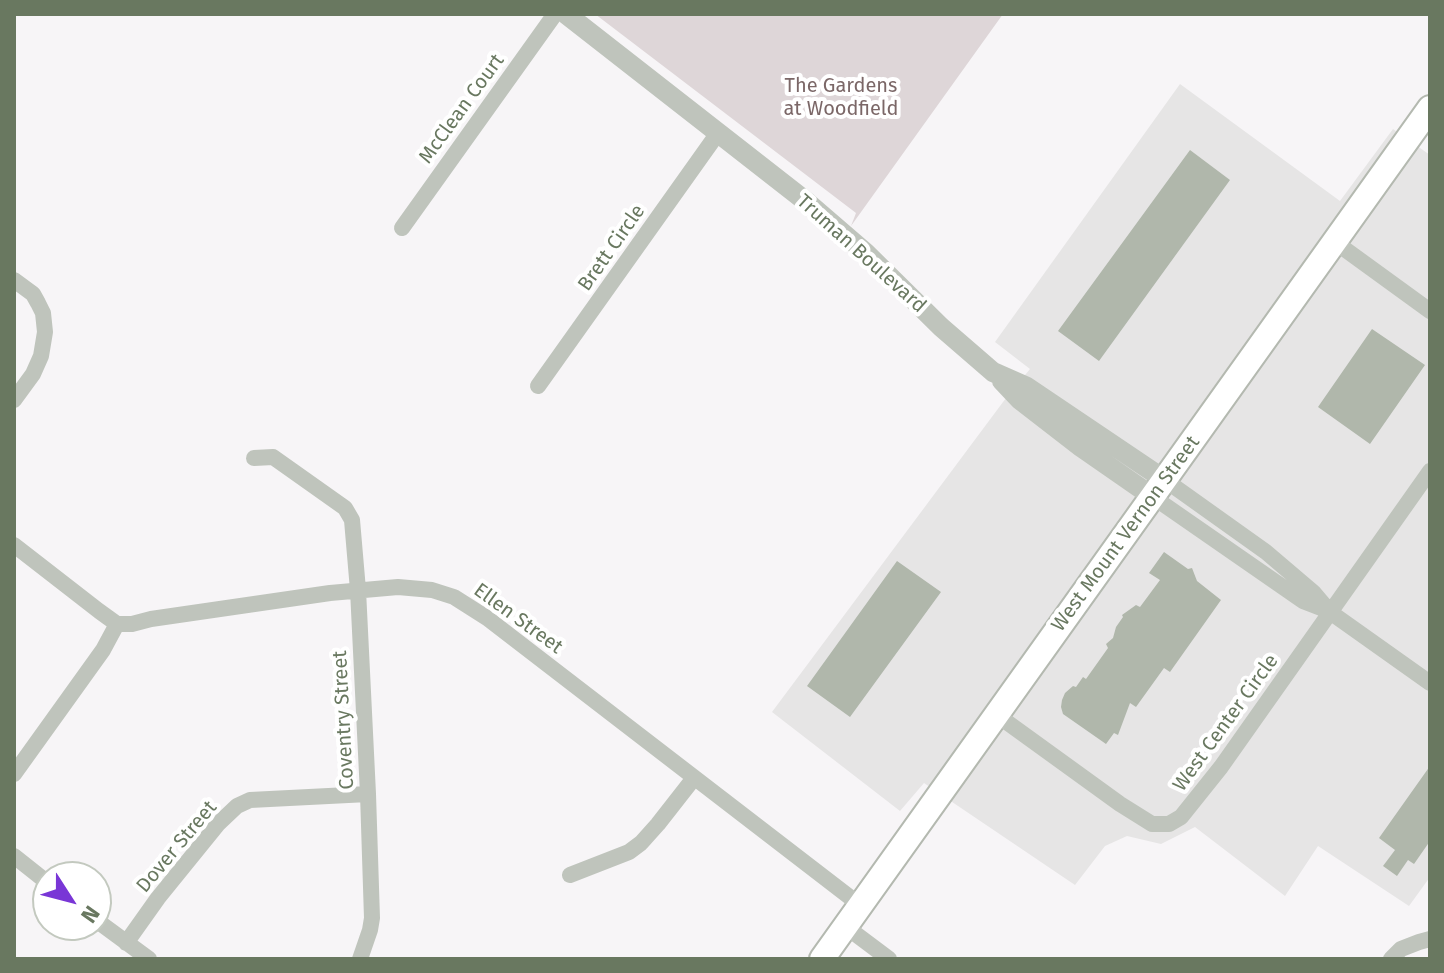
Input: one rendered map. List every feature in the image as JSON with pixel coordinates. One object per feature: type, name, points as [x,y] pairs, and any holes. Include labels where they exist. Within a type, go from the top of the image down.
[{"type":"main road","name":"West Mount Vernon Street","points":[[822,959],[1430,108]]},
{"type":"street","name":"McClean Court","points":[[402,228],[555,14]]},
{"type":"street","name":"Truman Boulevard","points":[[566,14],[808,203],[993,372],[1027,387],[1159,489]]},
{"type":"street","name":"Brett Circle","points":[[538,386],[718,133]]},
{"type":"street","points":[[1335,242],[1430,311]]},
{"type":"street","points":[[14,280],[33,294],[43,313],[45,332],[41,356],[33,374],[14,400]]},
{"type":"street","name":"Coventry Street","points":[[254,458],[273,457],[345,508],[352,520],[358,590],[372,918],[360,959]]},
{"type":"street","name":"West Center Circle","points":[[997,715],[1120,804],[1152,824],[1169,824],[1181,817],[1221,767],[1430,471]]},
{"type":"street","points":[[1159,489],[1266,552],[1313,592],[1330,612],[1430,683]]},
{"type":"street","points":[[14,545],[117,624],[103,650],[14,774]]},
{"type":"street","name":"Ellen Street","points":[[117,624],[358,590],[398,587],[432,590],[454,597],[487,618],[860,905]]},
{"type":"street","points":[[570,875],[629,852],[658,824],[694,778]]},
{"type":"street","name":"Dover Street","points":[[126,943],[158,898],[218,824],[237,806],[250,800],[368,794]]},
{"type":"street","points":[[14,856],[32,870]]},
{"type":"street","points":[[845,926],[889,959]]},
{"type":"street","points":[[112,932],[149,959]]},
{"type":"street","points":[[1391,959],[1401,949],[1430,939]]},
{"type":"shaded area","points":[[1180,84],[1340,201],[1393,129],[1430,155],[1430,877],[1409,906],[1318,846],[1285,896],[1195,827],[1161,844],[1127,836],[1105,846],[1075,885],[924,783],[900,811],[772,712],[1030,369],[995,342]]},
{"type":"green space","name":"The Gardens at Woodfield","points":[[595,14],[1003,14],[851,226],[856,213]]},
{"type":"building","points":[[1190,150],[1230,180],[1099,361],[1058,331]]},
{"type":"building","points":[[1372,329],[1425,365],[1370,444],[1318,407]]},
{"type":"building","points":[[1164,552],[1188,569],[1192,568],[1197,581],[1221,600],[1170,672],[1164,668],[1136,707],[1130,703],[1118,735],[1114,733],[1106,744],[1063,714],[1062,700],[1065,693],[1076,687],[1083,677],[1086,679],[1108,648],[1106,644],[1113,638],[1122,615],[1136,605],[1140,607],[1160,580],[1149,573]]},
{"type":"building","points":[[897,561],[941,592],[850,717],[807,686]]},
{"type":"building","points":[[1430,766],[1430,841],[1414,864],[1408,860],[1397,876],[1383,866],[1395,850],[1379,838]]}]
